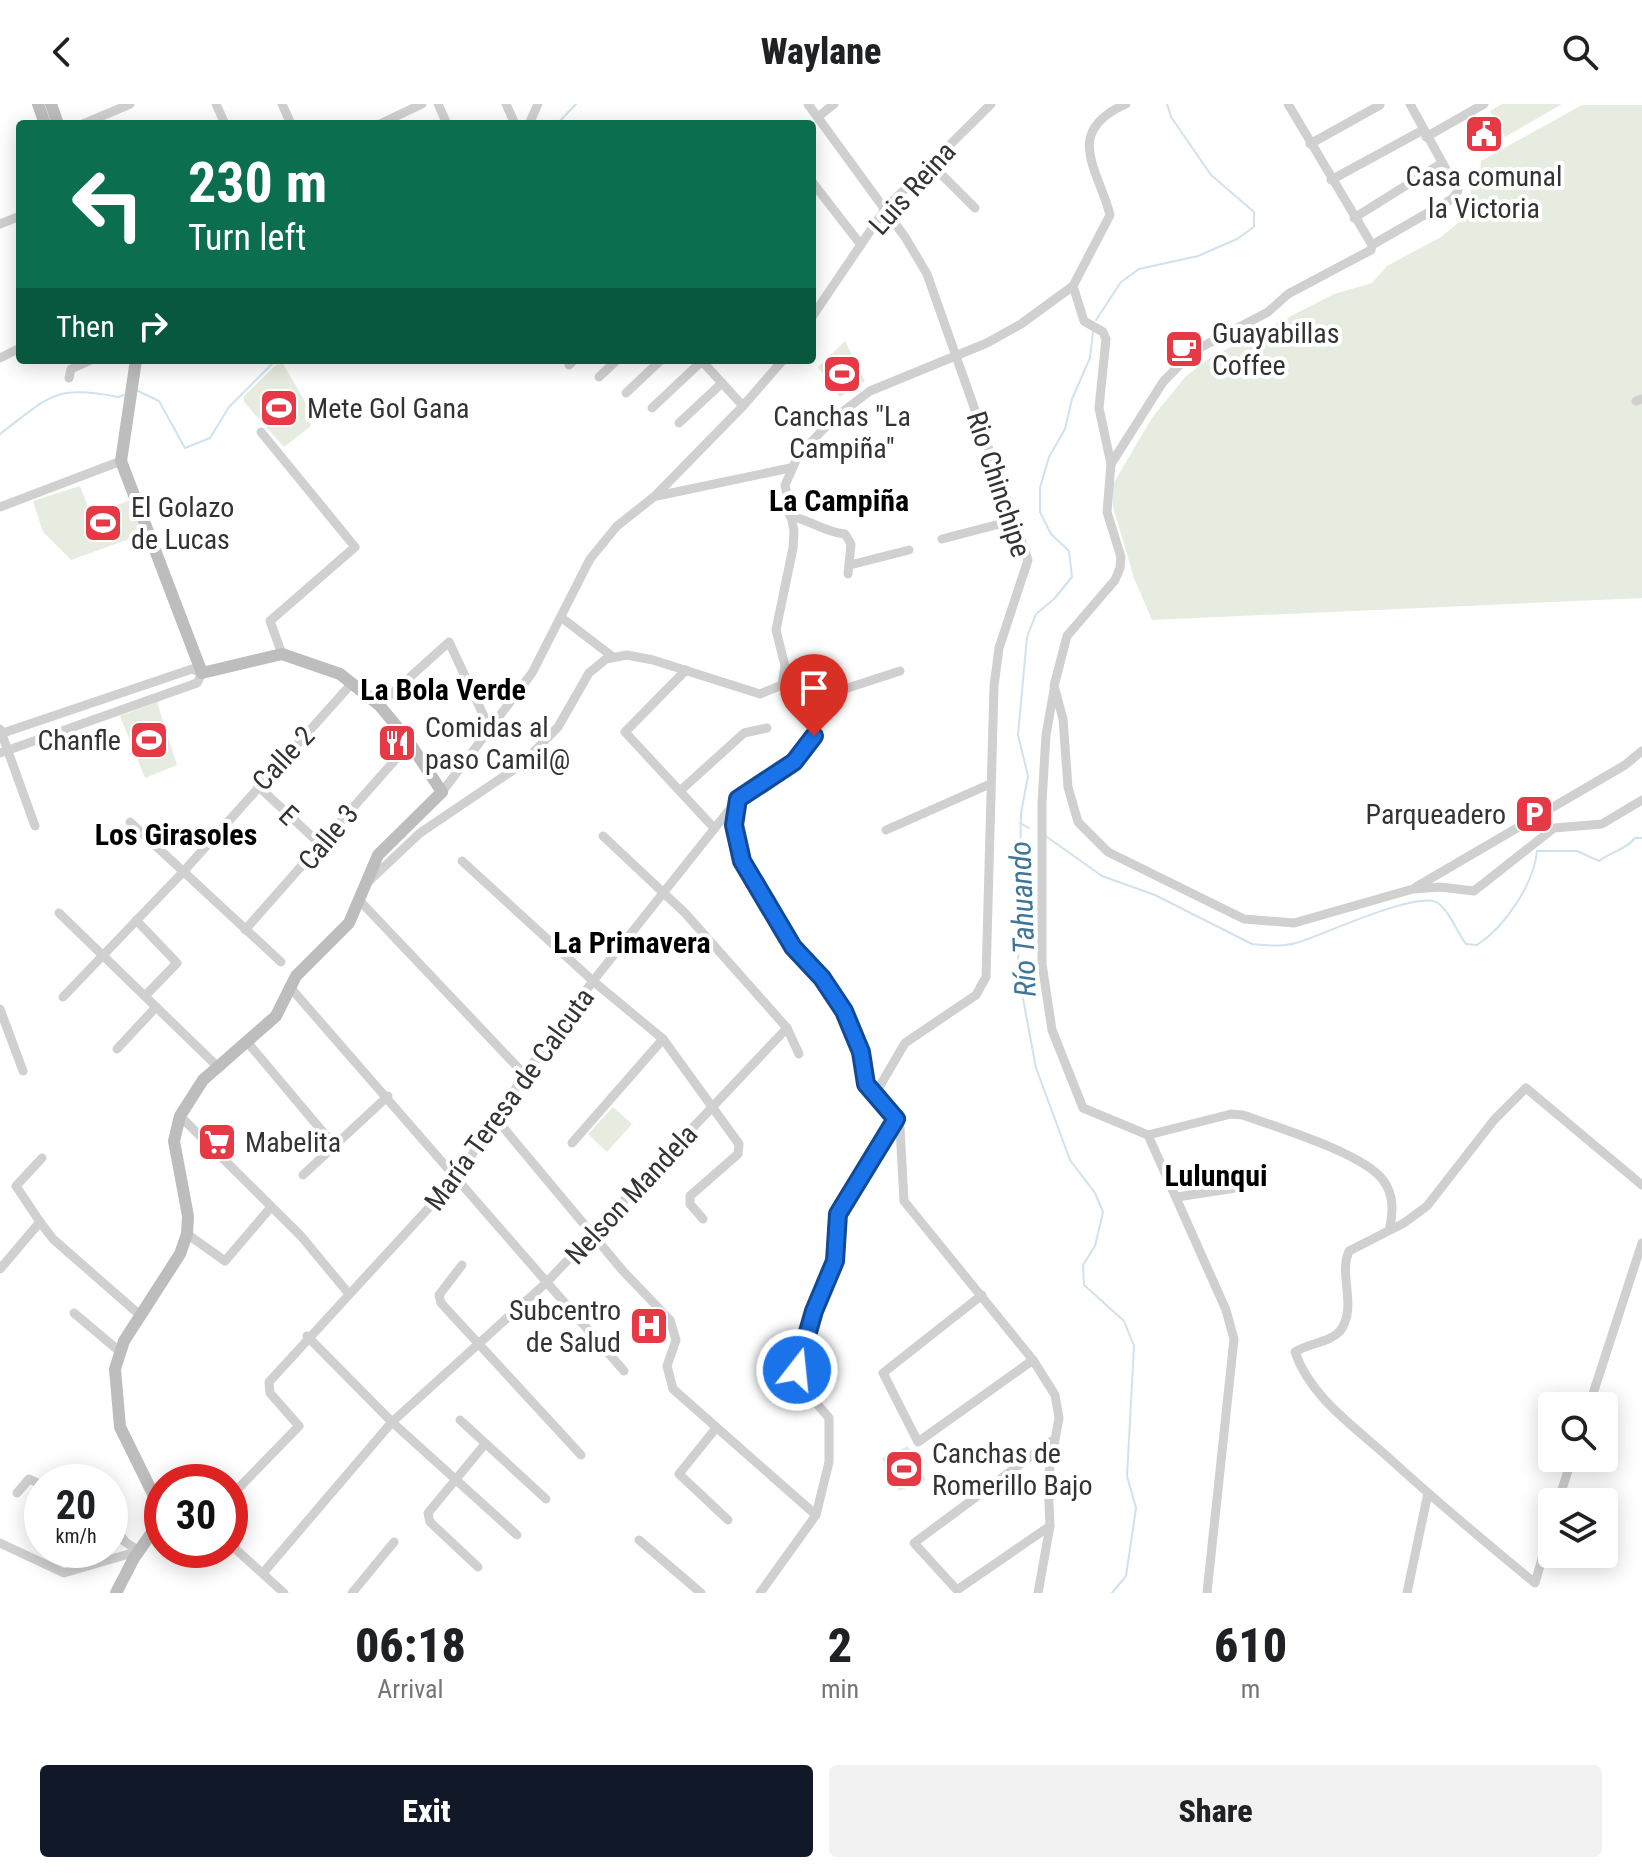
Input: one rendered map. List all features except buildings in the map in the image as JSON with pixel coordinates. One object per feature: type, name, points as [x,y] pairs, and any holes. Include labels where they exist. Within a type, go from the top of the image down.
[{"type":"main road","points":[[132,365],[121,461],[202,673],[282,654],[333,670],[353,682],[379,705],[410,743],[442,792],[378,855],[360,901],[342,933],[289,986],[276,1016],[193,1093],[180,1116],[174,1141],[188,1216],[187,1234],[180,1254],[119,1351],[115,1369],[120,1427],[144,1476]]},
{"type":"main road","points":[[116,1593],[144,1545]]},
{"type":"street","points":[[92,120],[130,104]]},
{"type":"street","points":[[388,120],[422,104]]},
{"type":"street","name":"Rio Chinchipe","points":[[808,104],[885,209],[927,274],[1028,560],[999,648],[990,784],[986,977],[976,995],[913,1034],[874,1096]]},
{"type":"street","points":[[818,117],[834,104]]},
{"type":"street","name":"Luis Reina","points":[[816,307],[885,209],[991,104]]},
{"type":"street","points":[[366,884],[420,833],[522,764],[566,716],[589,673],[613,657],[637,656],[760,694],[782,685],[785,666],[776,630],[793,548],[785,485],[790,468],[807,445],[859,398],[1021,324],[1073,286],[1110,215],[1087,155],[1092,133],[1099,122],[1126,104]]},
{"type":"street","points":[[1111,464],[1163,382],[1192,352],[1255,320],[1288,294],[1452,199],[1457,185],[1410,104]]},
{"type":"street","points":[[1331,180],[1484,104]]},
{"type":"street","points":[[1292,105],[1310,144],[1370,249]]},
{"type":"street","points":[[1310,144],[1380,105]]},
{"type":"street","points":[[1354,218],[1442,163]]},
{"type":"street","points":[[931,164],[975,208]]},
{"type":"street","points":[[816,187],[861,245]]},
{"type":"street","points":[[1073,286],[1084,321],[1105,335],[1099,408],[1111,464],[1107,512],[1121,557],[1115,580],[1067,636],[1046,735],[1042,802],[1042,964],[1052,1030],[1083,1108],[1148,1135],[1231,1114],[1243,1115],[1323,1145],[1371,1169],[1383,1180],[1393,1209],[1390,1227]]},
{"type":"street","points":[[69,378],[71,369],[82,364]]},
{"type":"street","points":[[599,377],[613,364]]},
{"type":"street","points":[[626,393],[657,364]]},
{"type":"street","points":[[652,408],[697,364]]},
{"type":"street","points":[[705,364],[743,406]]},
{"type":"street","points":[[442,792],[532,673],[562,618],[570,593],[590,559],[617,526],[655,496],[780,364]]},
{"type":"street","points":[[679,423],[722,383]]},
{"type":"street","points":[[261,432],[355,547],[270,621],[282,654]]},
{"type":"street","points":[[0,507],[121,461]]},
{"type":"street","points":[[655,496],[790,468]]},
{"type":"street","points":[[790,516],[808,520],[827,533],[845,534],[851,544],[849,569],[909,550]]},
{"type":"street","points":[[942,539],[1015,520]]},
{"type":"street","points":[[562,618],[613,657]]},
{"type":"street","points":[[379,705],[449,642],[489,727]]},
{"type":"street","points":[[785,666],[811,700],[900,671]]},
{"type":"street","points":[[4,751],[197,683],[202,673],[192,669],[1,732],[4,751],[35,826]]},
{"type":"street","points":[[686,670],[625,732],[714,828]]},
{"type":"street","name":"Calle 2","points":[[63,997],[183,872],[353,682]]},
{"type":"street","points":[[1054,686],[1063,719],[1068,787],[1078,822],[1108,852],[1244,919],[1294,923],[1413,889],[1440,887],[1474,891],[1554,828],[1602,824],[1642,800]]},
{"type":"street","name":"María Teresa de Calcuta","points":[[248,1479],[296,1432],[296,1420],[267,1387],[307,1336],[458,1176],[525,1075],[593,981],[738,799],[807,749],[816,723],[811,700]]},
{"type":"street","points":[[681,790],[744,733],[767,728]]},
{"type":"street","name":"Calle 3","points":[[245,930],[410,743]]},
{"type":"street","points":[[1413,889],[1625,765],[1642,751]]},
{"type":"street","points":[[886,830],[990,784]]},
{"type":"street","name":"E","points":[[258,786],[320,844]]},
{"type":"street","points":[[738,799],[734,825],[742,861],[793,947],[822,978],[844,1011],[861,1052],[866,1084],[900,1128],[904,1201],[1033,1360],[1058,1406],[1048,1478],[1050,1526],[1038,1593]]},
{"type":"street","points":[[130,822],[281,962]]},
{"type":"street","points":[[603,836],[666,892],[787,1028],[799,1054]]},
{"type":"street","points":[[462,861],[593,981],[663,1039],[712,1107],[740,1149],[690,1196],[690,1204],[703,1219]]},
{"type":"street","points":[[360,901],[525,1075]]},
{"type":"street","points":[[59,913],[218,1067]]},
{"type":"street","points":[[136,920],[177,963],[145,996]]},
{"type":"street","points":[[289,986],[458,1176],[624,1371]]},
{"type":"street","points":[[117,1049],[156,1007]]},
{"type":"street","points":[[0,1009],[23,1071]]},
{"type":"street","name":"Nelson Mandela","points":[[263,1573],[392,1422],[547,1282],[787,1028]]},
{"type":"street","points":[[572,1143],[663,1039]]},
{"type":"street","points":[[248,1043],[333,1144]]},
{"type":"street","points":[[1540,1568],[1534,1588],[1327,1402],[1305,1375],[1295,1352],[1306,1345],[1328,1339],[1340,1330],[1349,1295],[1345,1260],[1349,1251],[1390,1227],[1404,1223],[1427,1206],[1494,1120],[1526,1088],[1642,1185]]},
{"type":"street","points":[[303,1175],[388,1096]]},
{"type":"street","points":[[180,1116],[301,1236],[349,1294]]},
{"type":"street","points":[[760,1593],[816,1515],[824,1492],[831,1426],[825,1412],[796,1379],[797,1370],[814,1311],[835,1261],[838,1214],[896,1119]]},
{"type":"street","points":[[497,1120],[623,1271],[670,1320],[676,1340],[667,1366],[673,1389],[816,1515]]},
{"type":"street","points":[[1148,1135],[1226,1310],[1234,1339],[1207,1593]]},
{"type":"street","points":[[42,1158],[16,1186],[53,1239],[141,1316]]},
{"type":"street","points":[[1177,1197],[1242,1187]]},
{"type":"street","points":[[187,1234],[225,1261],[271,1207]]},
{"type":"street","points":[[0,1269],[40,1222]]},
{"type":"street","points":[[1594,1392],[1642,1243]]},
{"type":"street","points":[[462,1265],[439,1299],[581,1455]]},
{"type":"street","points":[[982,1295],[883,1373],[918,1442],[1033,1360]]},
{"type":"street","points":[[74,1313],[119,1351]]},
{"type":"street","points":[[307,1336],[392,1422],[517,1535]]},
{"type":"street","points":[[460,1420],[546,1499]]},
{"type":"street","points":[[716,1428],[679,1474],[728,1520]]},
{"type":"street","points":[[1050,1526],[957,1590],[914,1543],[1053,1440]]},
{"type":"street","points":[[478,1567],[428,1517],[485,1444]]},
{"type":"street","points":[[17,1493],[24,1485]]},
{"type":"street","points":[[1407,1593],[1428,1493]]},
{"type":"street","points":[[639,1540],[701,1593]]},
{"type":"street","points":[[352,1593],[394,1542]]},
{"type":"street","points":[[0,1543],[64,1573],[139,1551]]},
{"type":"street","points":[[128,1545],[139,1551]]},
{"type":"street","points":[[248,1560],[284,1593]]},
{"type":"shaded area","points":[[1502,104],[1562,104],[1505,137],[1490,111]]},
{"type":"shaded area","points":[[1582,105],[1642,105],[1642,598],[1152,620],[1134,578],[1113,507],[1113,484],[1152,418],[1186,376],[1211,357],[1334,294],[1372,283],[1387,266],[1441,237],[1458,223],[1472,202],[1470,186],[1480,172],[1481,161]]},
{"type":"shaded area","name":"Canchas \"La Campiña\"","points":[[845,341],[865,381],[840,397],[818,367]]},
{"type":"shaded area","name":"Mete Gol Gana","points":[[283,364],[307,405],[311,426],[284,447],[244,402],[244,396],[276,365]]},
{"type":"shaded area","name":"El Golazo de Lucas","points":[[80,486],[91,515],[131,500],[143,534],[71,560],[43,532],[33,501]]},
{"type":"shaded area","name":"Chanfle","points":[[157,702],[177,765],[145,778],[120,716]]},
{"type":"shaded area","points":[[613,1107],[632,1124],[607,1152],[588,1134]]},
{"type":"shaded area","name":"Canchas de Romerillo Bajo","points":[[908,1446],[926,1480],[899,1491],[882,1458]]},
{"type":"waterway","points":[[561,120],[576,104]]},
{"type":"waterway","name":"Río Tahuando","points":[[1096,320],[1121,282],[1139,269],[1198,256],[1237,239],[1254,227],[1254,212],[1211,175],[1171,117],[1167,104]]},
{"type":"waterway","name":"Río Tahuando","points":[[1093,332],[1090,358],[1072,399],[1065,429],[1049,457],[1040,488],[1040,512],[1051,534],[1069,551],[1072,577],[1054,599],[1036,614],[1027,637],[1018,735],[1028,776],[1021,813],[1018,972],[1036,1068],[1070,1160],[1095,1193],[1103,1212],[1095,1246],[1083,1265],[1084,1285],[1124,1321],[1134,1346],[1127,1476],[1136,1508],[1126,1576],[1112,1593]]},
{"type":"waterway","points":[[138,391],[159,401],[185,448],[210,438],[229,407],[272,364]]},
{"type":"waterway","points":[[0,434],[42,403],[65,393],[124,395]]},
{"type":"waterway","name":"Río Tahuando","points":[[1020,823],[1029,828]]},
{"type":"waterway","points":[[1047,837],[1102,876],[1155,895],[1252,944],[1274,946],[1296,943],[1369,915],[1427,900],[1443,907],[1466,944],[1477,945],[1498,927],[1517,903],[1530,877],[1537,851],[1577,851],[1599,861],[1627,846],[1635,838],[1642,838]]},
{"type":"place","name":"Casa comunal la Victoria","points":[[1484,134]]},
{"type":"place","name":"Guayabillas Coffee","points":[[1184,349]]},
{"type":"place","name":"Canchas \"La Campiña\"","points":[[842,374]]},
{"type":"place","name":"Mete Gol Gana","points":[[279,408]]},
{"type":"place","name":"El Golazo de Lucas","points":[[103,523]]},
{"type":"place","name":"Chanfle","points":[[149,740]]},
{"type":"place","name":"Comidas al paso Camil@","points":[[397,743]]},
{"type":"place","name":"Parqueadero","points":[[1534,814]]},
{"type":"place","name":"Mabelita","points":[[217,1142]]},
{"type":"place","name":"Subcentro de Salud","points":[[649,1326]]},
{"type":"place","name":"Canchas de Romerillo Bajo","points":[[904,1469]]},
{"type":"district","name":"La Campiña","points":[[839,501]]},
{"type":"district","name":"La Bola Verde","points":[[443,690]]},
{"type":"district","name":"Los Girasoles","points":[[176,835]]},
{"type":"district","name":"La Primavera","points":[[632,943]]},
{"type":"district","name":"Lulunqui","points":[[1216,1176]]},
{"type":"route","points":[[797,1370],[814,1311],[835,1261],[838,1214],[896,1119],[866,1084],[861,1052],[844,1011],[822,978],[793,947],[742,861],[736,841],[734,825],[738,799],[794,762],[814,736]]}]
